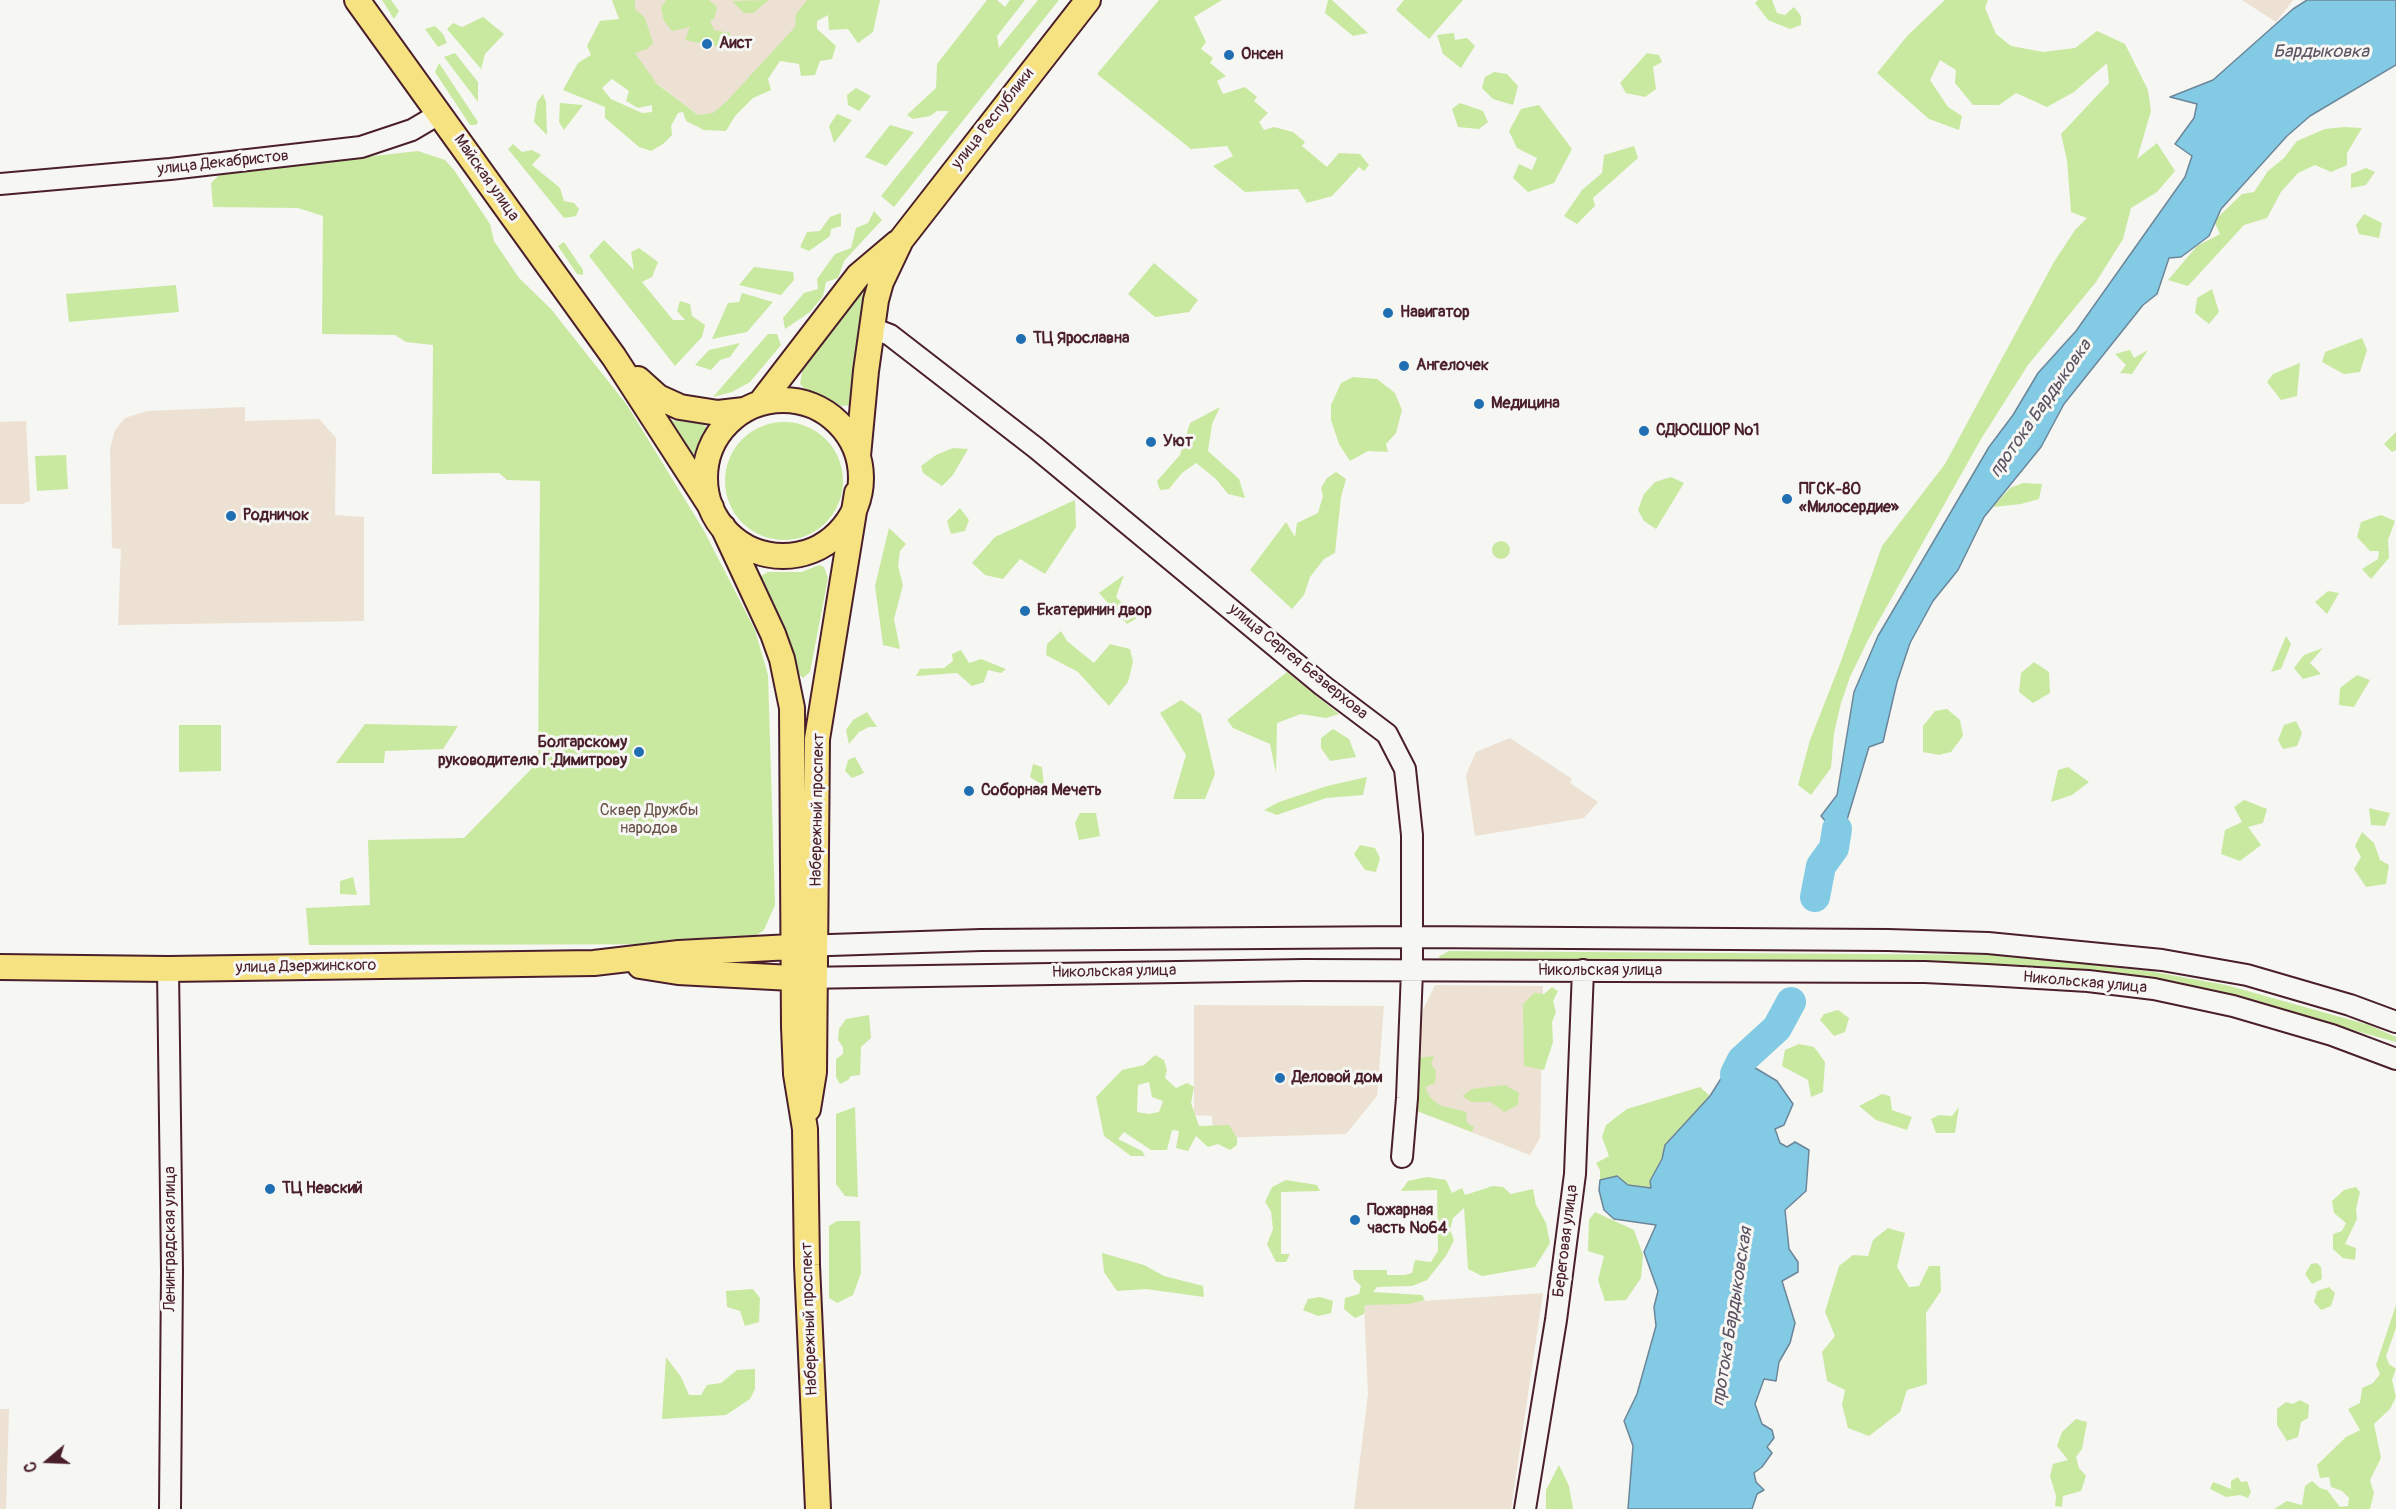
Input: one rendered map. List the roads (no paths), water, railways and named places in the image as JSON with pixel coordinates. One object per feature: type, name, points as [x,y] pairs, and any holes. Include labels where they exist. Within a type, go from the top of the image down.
[{"type":"main road","name":"Майская улица","points":[[357,0],[614,357],[711,507]]},
{"type":"main road","name":"улица Республики","points":[[752,406],[858,276],[901,240],[1088,0]]},
{"type":"main road","name":"улица Республики","points":[[858,456],[872,328],[881,282],[901,240]]},
{"type":"main road","name":"Майская улица","points":[[614,357],[658,398],[680,407],[718,413],[752,406]]},
{"type":"main road","points":[[785,399],[808,403],[830,414],[847,431],[858,456],[857,493],[849,519],[839,534],[822,547],[801,554],[780,556],[759,552],[739,542],[723,527],[711,507],[706,485],[707,463],[720,433],[752,406],[785,399]]},
{"type":"main road","name":"Набережный проспект","points":[[804,978],[816,946],[817,739],[857,493]]},
{"type":"main road","name":"Набережный проспект","points":[[723,527],[773,634],[782,659],[792,708],[791,947],[804,978],[814,1072],[805,1130],[807,1265],[818,1509]]},
{"type":"main road","name":"улица Дзержинского","points":[[0,967],[168,969],[611,962],[679,953],[791,947]]},
{"type":"main road","name":"улица Дзержинского","points":[[611,962],[678,972],[804,978]]},
{"type":"street","name":"улица Декабристов","points":[[0,184],[170,169],[362,147],[412,130],[440,114]]},
{"type":"street","name":"улица Сергея Безверхова","points":[[872,328],[890,335],[1036,448],[1322,685],[1387,734],[1400,756],[1409,790],[1412,971],[1402,1157]]},
{"type":"street","name":"Никольская улица","points":[[791,947],[981,940],[1412,937],[1872,940],[2019,945],[2162,960],[2247,975],[2350,1005],[2396,1022]]},
{"type":"street","name":"Ленинградская улица","points":[[168,969],[172,1271],[170,1509]]},
{"type":"street","name":"Никольская улица","points":[[804,978],[1174,970],[1583,970],[1871,972],[2076,980],[2154,989],[2233,1006],[2321,1032],[2396,1059]]},
{"type":"street","name":"Береговая улица","points":[[1525,1509],[1556,1320],[1575,1174],[1583,970]]},
{"type":"water","name":"Бардыковка","points":[[2307,0],[2396,0],[2396,65],[2310,116],[2287,136],[2221,209],[2209,236],[2181,257],[2169,258],[2157,294],[2143,305],[2064,404],[2041,447],[1984,517],[1958,570],[1933,601],[1910,643],[1897,682],[1883,742],[1869,747],[1837,853],[1821,866],[1834,831],[1821,816],[1837,795],[1854,692],[1878,636],[1989,447],[2013,415],[2038,373],[2076,331],[2185,177],[2192,156],[2175,144],[2194,118],[2197,104],[2170,97],[2213,80],[2293,9]]},
{"type":"water","points":[[1742,1060],[1777,1081],[1793,1104],[1784,1125],[1775,1129],[1780,1143],[1787,1147],[1795,1142],[1809,1150],[1806,1191],[1785,1210],[1789,1249],[1798,1262],[1798,1272],[1782,1281],[1795,1323],[1790,1343],[1779,1362],[1776,1381],[1764,1379],[1755,1404],[1762,1424],[1772,1430],[1774,1438],[1767,1447],[1772,1453],[1762,1467],[1754,1473],[1756,1482],[1764,1490],[1757,1494],[1752,1509],[1628,1509],[1633,1446],[1624,1421],[1637,1394],[1656,1326],[1654,1307],[1658,1291],[1644,1252],[1656,1225],[1614,1219],[1604,1210],[1599,1190],[1600,1180],[1617,1176],[1628,1185],[1651,1188],[1650,1181],[1662,1159],[1665,1145],[1710,1096],[1722,1077]]},
{"type":"waterway","name":"протока Бардыковка","points":[[1815,897],[1821,866],[1834,848],[1837,829]]},
{"type":"waterway","name":"протока Бардыковская","points":[[1737,1098],[1735,1074],[1742,1060],[1777,1028],[1791,1002]]},
{"type":"place","name":"Аист","points":[[707,44]]},
{"type":"place","name":"Онсен","points":[[1229,55]]},
{"type":"place","name":"Навигатор","points":[[1388,313]]},
{"type":"place","name":"ТЦ Ярославна","points":[[1021,339]]},
{"type":"place","name":"Ангелочек","points":[[1404,366]]},
{"type":"place","name":"Медицина","points":[[1479,404]]},
{"type":"place","name":"СДЮСШОР №1","points":[[1644,431]]},
{"type":"place","name":"Уют","points":[[1151,442]]},
{"type":"place","name":"ПГСК-80 «Милосердие»","points":[[1787,499]]},
{"type":"place","name":"Родничок","points":[[231,516]]},
{"type":"place","name":"Екатеринин двор","points":[[1025,611]]},
{"type":"place","name":"Болгарскому руководителю Г.Димитрову","points":[[639,752]]},
{"type":"place","name":"Соборная Мечеть","points":[[969,791]]},
{"type":"place","name":"Деловой дом","points":[[1280,1078]]},
{"type":"place","name":"ТЦ Невский","points":[[270,1189]]},
{"type":"place","name":"Пожарная часть №64","points":[[1355,1220]]},
{"type":"park label","name":"Сквер Дружбы народов","points":[[649,820]]}]
